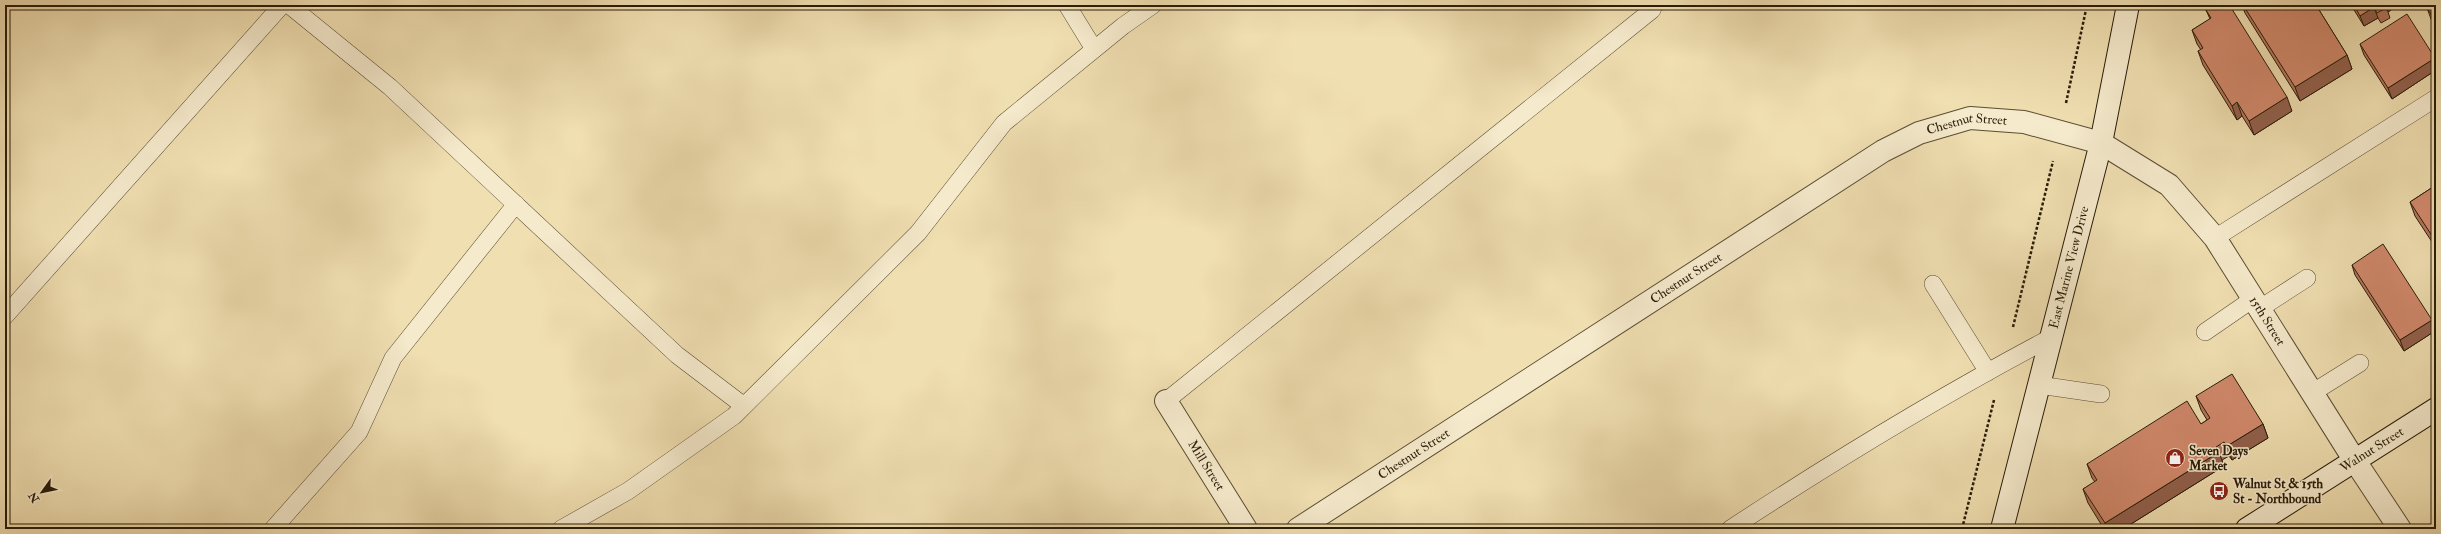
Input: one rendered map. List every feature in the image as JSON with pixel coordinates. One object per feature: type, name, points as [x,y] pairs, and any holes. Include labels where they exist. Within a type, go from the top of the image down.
[{"type":"street","name":"East Marine View Drive","points":[[2002,529],[2101,143],[2128,5]]},
{"type":"street","name":"Chestnut Street","points":[[1298,529],[1883,151],[1919,133],[1970,118],[2024,122],[2101,143]]},
{"type":"street","name":"15th Street","points":[[2101,143],[2169,185],[2215,238],[2354,461],[2400,529]]},
{"type":"street","name":"Mill Street","points":[[1166,401],[1246,529]]},
{"type":"street","name":"Walnut Street","points":[[2247,529],[2436,409]]},
{"type":"lane","points":[[5,316],[282,5]]},
{"type":"lane","points":[[289,5],[390,87],[677,355],[744,406]]},
{"type":"lane","points":[[1067,5],[1094,49]]},
{"type":"lane","points":[[561,529],[628,491],[734,416],[918,233],[1004,123],[1122,26],[1153,5]]},
{"type":"lane","points":[[1166,401],[1652,10],[1654,5]]},
{"type":"lane","points":[[2215,238],[2436,98]]},
{"type":"lane","points":[[273,529],[359,432],[393,358],[516,204]]},
{"type":"lane","points":[[2205,332],[2307,278]]},
{"type":"lane","points":[[1933,284],[1988,372]]},
{"type":"lane","points":[[1730,529],[1775,500],[2004,362],[2052,337]]},
{"type":"lane","points":[[2312,393],[2360,363]]},
{"type":"lane","points":[[2039,385],[2101,394]]},
{"type":"path","points":[[1962,529],[2060,132],[2087,5]]},
{"type":"building","points":[[2215,5],[2225,5],[2227,8],[2230,6],[2287,97],[2249,121],[2237,102],[2232,106],[2198,51],[2203,48],[2192,30],[2211,18],[2206,10]]},
{"type":"building","points":[[2243,5],[2316,5],[2347,55],[2295,87]]},
{"type":"building","points":[[2354,5],[2384,5],[2386,8],[2377,13],[2374,7],[2360,16]]},
{"type":"building","points":[[2432,5],[2436,5],[2436,22],[2427,8]]},
{"type":"building","points":[[2407,14],[2435,58],[2388,88],[2360,44]]},
{"type":"building","points":[[2436,185],[2436,242],[2410,202]]},
{"type":"building","points":[[2383,244],[2432,320],[2400,340],[2352,265]]},
{"type":"building","name":"Seven Days Market","points":[[2232,374],[2263,424],[2227,446],[2224,442],[2216,447],[2219,452],[2105,523],[2083,489],[2097,480],[2087,464],[2187,401],[2201,424],[2210,418],[2196,396]]},
{"type":"building","points":[[2436,469],[2436,477],[2433,472]]},
{"type":"place","name":"Seven Days Market","points":[[2175,458]]},
{"type":"place","name":"Walnut St & 15th St - Northbound","points":[[2219,491]]}]
